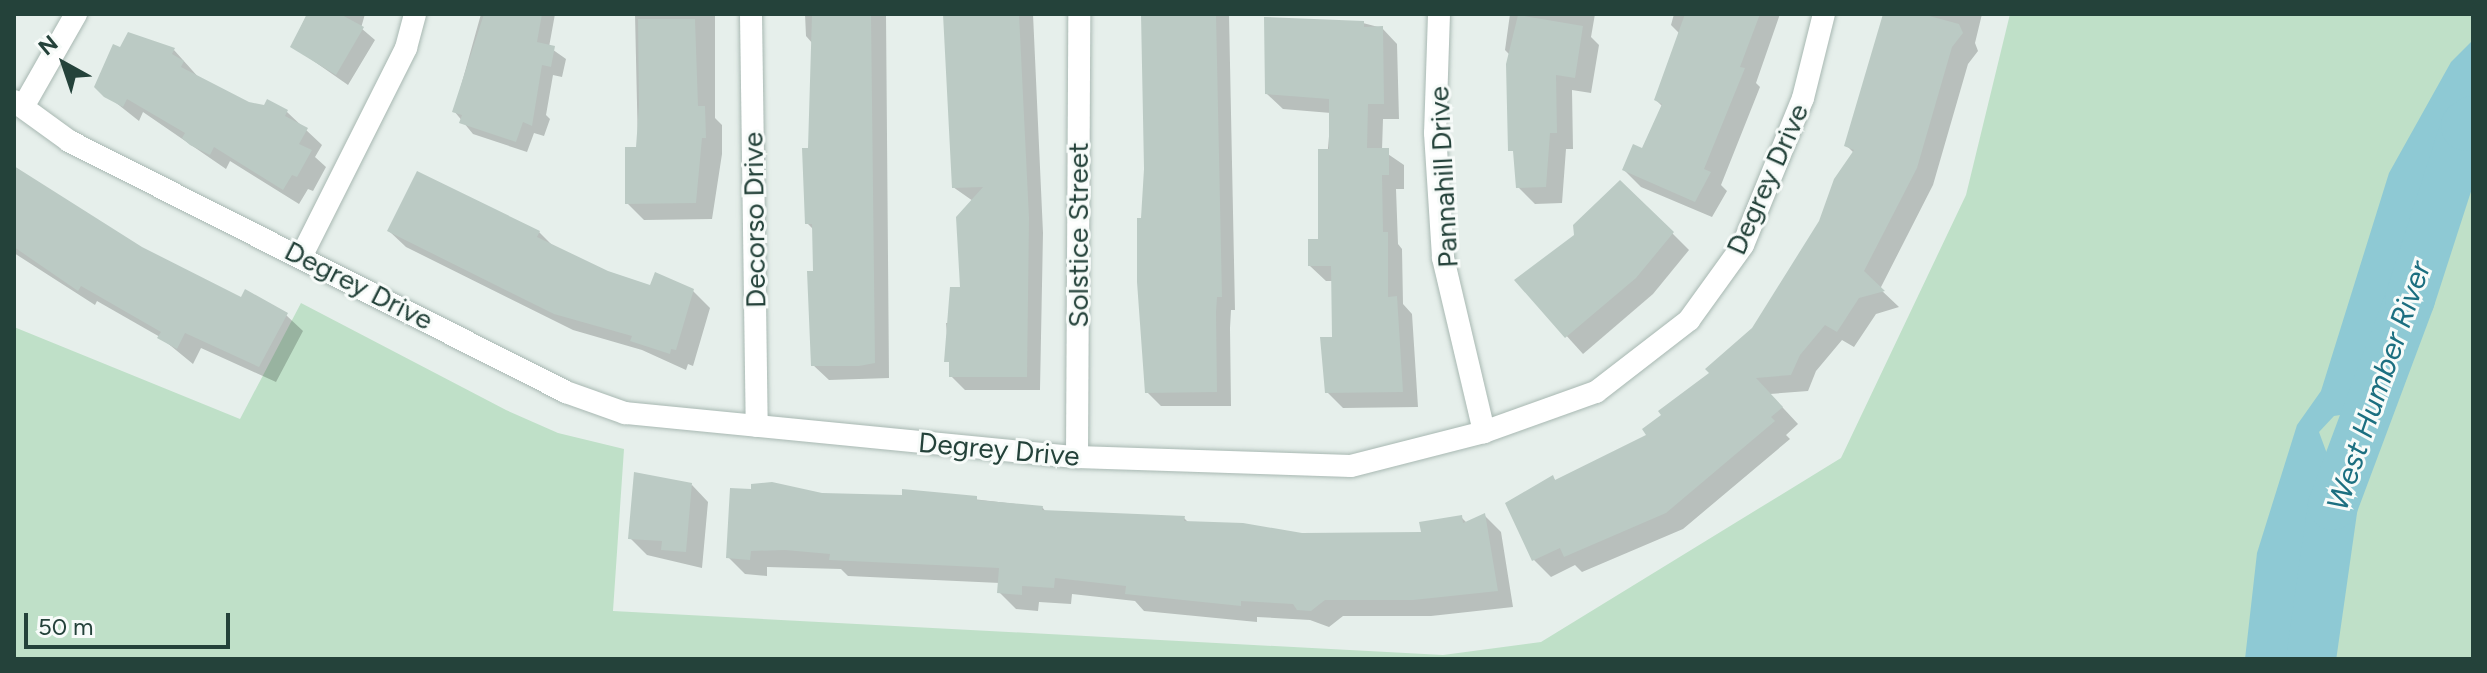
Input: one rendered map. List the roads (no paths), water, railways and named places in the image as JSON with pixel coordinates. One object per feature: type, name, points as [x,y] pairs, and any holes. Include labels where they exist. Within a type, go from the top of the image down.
[{"type":"street","points":[[18,104],[76,14]]},
{"type":"street","points":[[302,255],[406,48],[415,14]]},
{"type":"street","name":"Decorso Drive","points":[[751,14],[757,426]]},
{"type":"street","name":"Solstice Street","points":[[1077,457],[1079,14]]},
{"type":"street","name":"Pannahill Drive","points":[[1439,14],[1435,133],[1443,258],[1484,432]]},
{"type":"street","name":"Degrey Drive","points":[[18,104],[69,141],[302,255],[566,392],[625,413],[1077,457],[1351,466],[1484,432],[1596,392],[1689,320],[1743,245],[1803,98],[1824,14]]},
{"type":"water","points":[[2473,40],[2473,102],[2430,184],[2359,412],[2334,416],[2319,432],[2333,470],[2302,571],[2297,659],[2245,659],[2257,553],[2297,425],[2321,391],[2389,173],[2451,62]]},
{"type":"waterway","name":"West Humber River","points":[[2311,659],[2333,505],[2410,299],[2466,126],[2473,121]]}]
